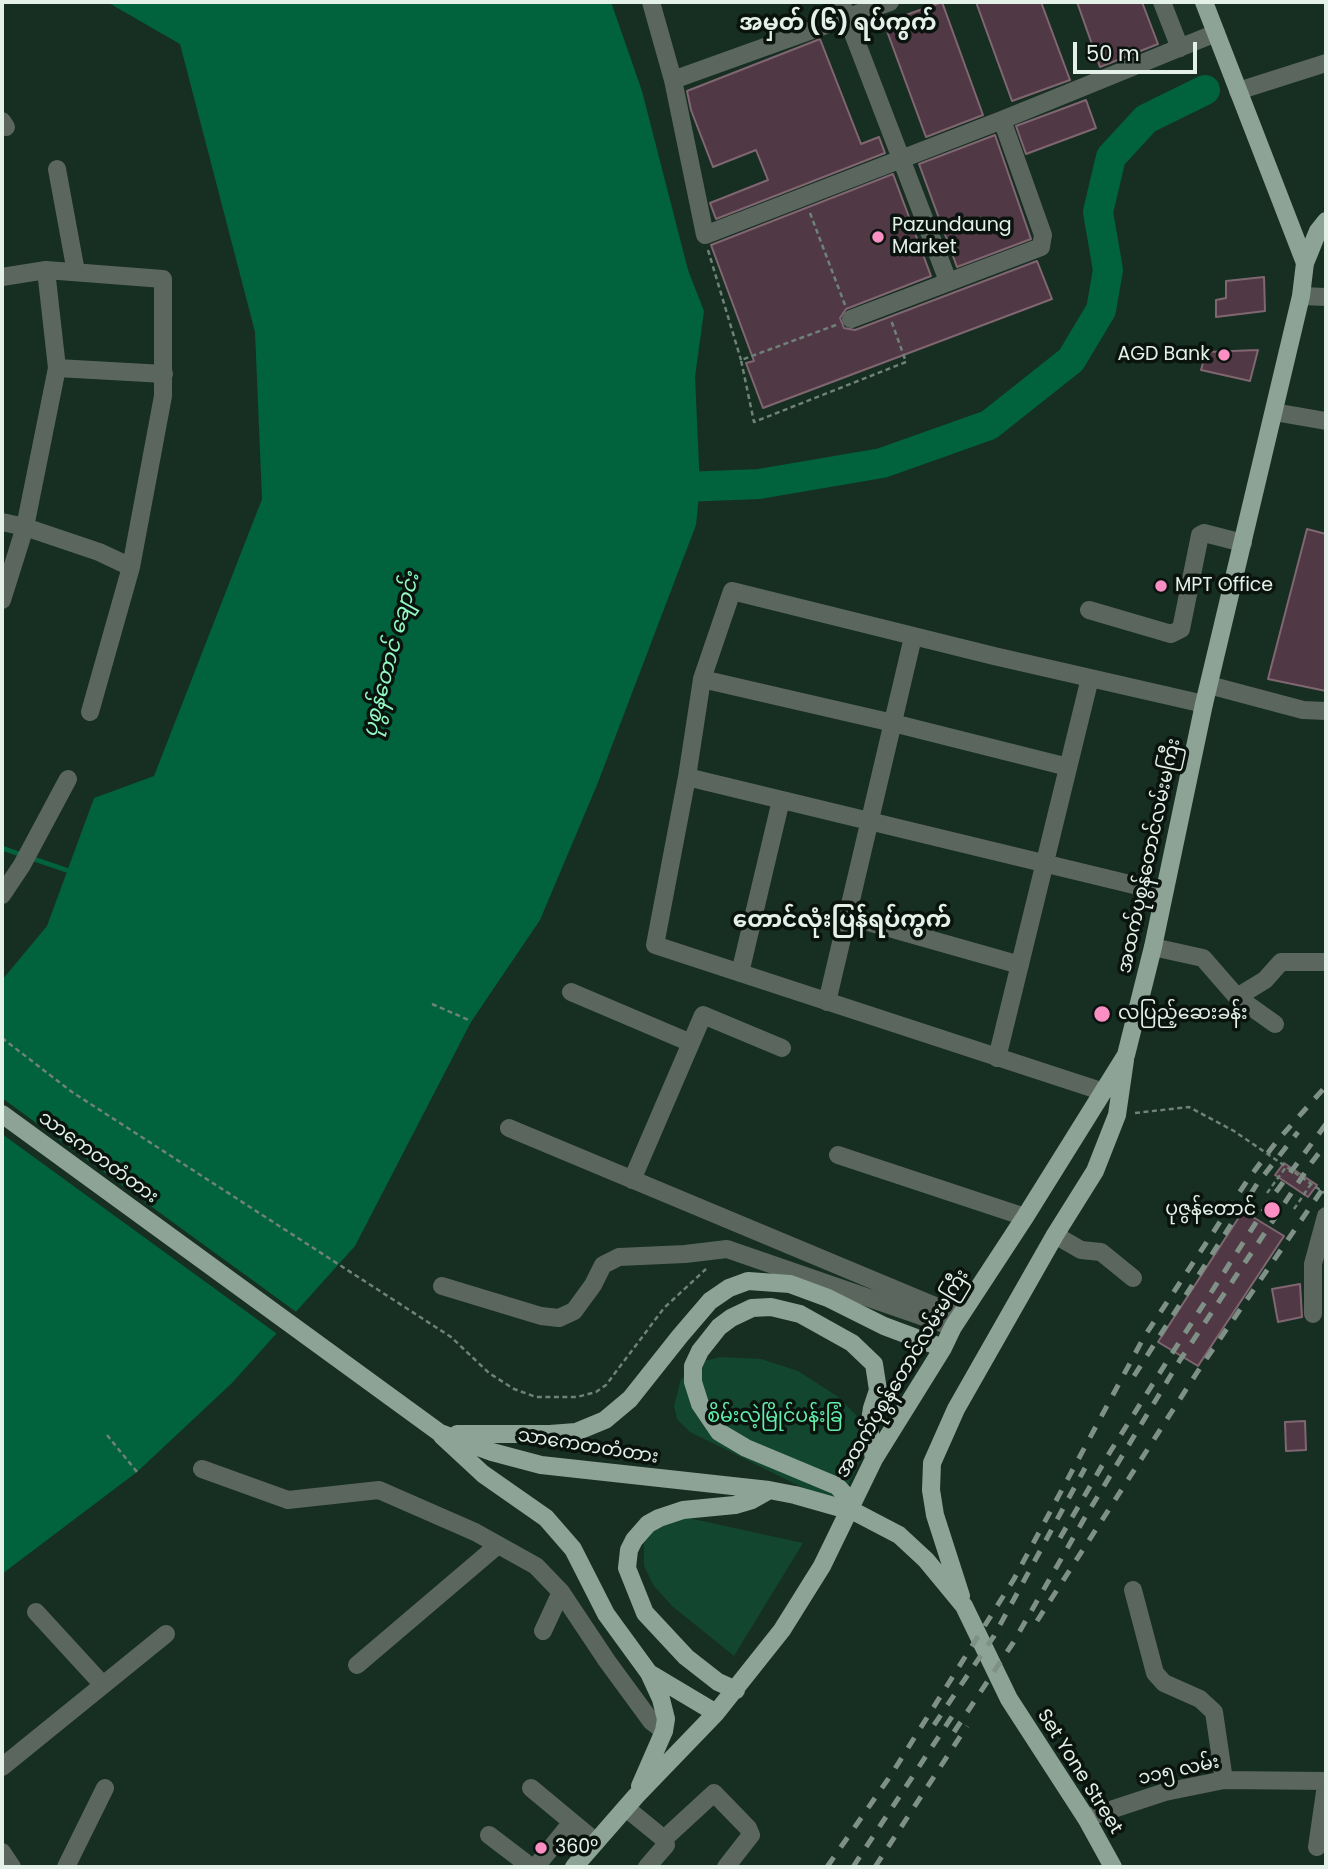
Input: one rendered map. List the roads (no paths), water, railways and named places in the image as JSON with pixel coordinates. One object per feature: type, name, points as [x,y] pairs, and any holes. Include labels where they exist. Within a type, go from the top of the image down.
[{"type":"main road","name":"အထက်ပုစွန်တောင်လမ်းမကြီး","points":[[631,1802],[716,1713],[782,1630],[822,1566],[874,1460],[943,1348],[956,1322],[1126,1055],[1153,947],[1204,704],[1275,412],[1301,296],[1305,263],[1204,2]]},
{"type":"main road","points":[[1305,263],[1318,230],[1326,221]]},
{"type":"main road","points":[[964,1606],[935,1515],[931,1490],[932,1464],[956,1409],[1055,1234],[1095,1171],[1117,1115],[1126,1055]]},
{"type":"main road","name":"သာကေတတံတား","points":[[2,1114],[440,1433],[492,1452],[541,1465],[769,1490],[825,1502],[855,1512],[899,1535],[926,1560],[964,1606],[1009,1699]]},
{"type":"main road","points":[[440,1433],[576,1432],[605,1419],[631,1399],[710,1301],[729,1288],[748,1281],[790,1284],[828,1298],[884,1326],[943,1348]]},
{"type":"main road","points":[[855,1512],[848,1498],[837,1486],[746,1448],[719,1432],[700,1404],[693,1382],[694,1366],[700,1350],[719,1326],[752,1308],[771,1307],[800,1314],[852,1343],[874,1364],[878,1390],[869,1427],[874,1460]]},
{"type":"main road","points":[[440,1433],[460,1455],[483,1474],[546,1518],[573,1549],[606,1614],[649,1673],[664,1708],[664,1731],[631,1802],[574,1867]]},
{"type":"main road","points":[[736,1690],[718,1682],[686,1657],[645,1613],[627,1568],[629,1550],[641,1531],[659,1518],[683,1510],[734,1505],[752,1500],[769,1490]]},
{"type":"main road","points":[[649,1673],[716,1713]]},
{"type":"main road","name":"Set Yone Street","points":[[1009,1699],[1086,1818],[1113,1867]]},
{"type":"street","points":[[650,2],[673,80],[705,235],[1002,120],[1216,33]]},
{"type":"street","points":[[673,80],[844,10],[890,2]]},
{"type":"street","points":[[1162,2],[1180,48]]},
{"type":"street","points":[[844,10],[948,281]]},
{"type":"street","points":[[1238,91],[1326,63]]},
{"type":"street","points":[[850,319],[1041,247],[1043,235],[1002,120]]},
{"type":"street","points":[[57,169],[76,272]]},
{"type":"street","points":[[2,600],[25,527],[57,368],[46,270]]},
{"type":"street","points":[[2,277],[46,270],[163,279],[163,396],[131,566],[90,712]]},
{"type":"street","points":[[1301,296],[1326,296]]},
{"type":"street","points":[[57,368],[164,374]]},
{"type":"street","points":[[1275,412],[1326,421]]},
{"type":"street","points":[[2,522],[99,552],[131,566]]},
{"type":"street","points":[[1089,610],[1171,634],[1181,629],[1200,536],[1204,533],[1243,543]]},
{"type":"street","points":[[1101,1091],[655,945],[687,777],[702,679],[732,591],[913,637],[1204,704]]},
{"type":"street","points":[[827,1002],[913,637]]},
{"type":"street","points":[[997,1058],[1090,678]]},
{"type":"street","points":[[702,679],[1068,767]]},
{"type":"street","points":[[1209,685],[1303,710],[1326,711]]},
{"type":"street","points":[[687,777],[1163,892]]},
{"type":"street","points":[[2,895],[23,865],[68,779]]},
{"type":"street","points":[[740,973],[781,800]]},
{"type":"street","points":[[847,916],[1020,965]]},
{"type":"street","points":[[1153,947],[1203,958],[1237,996],[1275,1024]]},
{"type":"street","points":[[1237,996],[1265,980],[1281,962],[1326,962]]},
{"type":"street","points":[[571,992],[691,1044]]},
{"type":"street","points":[[632,1180],[703,1015],[782,1048]]},
{"type":"street","points":[[509,1128],[956,1322]]},
{"type":"street","points":[[838,1155],[1025,1217]]},
{"type":"street","points":[[1313,1314],[1312,1264],[1326,1216]]},
{"type":"street","points":[[1055,1234],[1080,1250],[1101,1252],[1133,1278]]},
{"type":"street","points":[[442,1286],[541,1317],[559,1318],[574,1311],[593,1285],[603,1265],[619,1257],[727,1249],[956,1322]]},
{"type":"street","points":[[202,1469],[288,1500],[379,1490],[475,1532],[536,1566],[561,1592],[607,1661],[652,1721],[664,1731]]},
{"type":"street","points":[[357,1665],[498,1545]]},
{"type":"street","points":[[1133,1590],[1155,1673],[1164,1683],[1200,1699],[1214,1712],[1224,1780]]},
{"type":"street","points":[[543,1632],[561,1592]]},
{"type":"street","points":[[36,1612],[103,1685]]},
{"type":"street","points":[[2,1767],[166,1634]]},
{"type":"street","name":"၁၁၅ လမ်း","points":[[1086,1818],[1165,1792],[1224,1780],[1326,1783]]},
{"type":"street","points":[[1317,1847],[1326,1783]]},
{"type":"street","points":[[66,1867],[105,1788]]},
{"type":"street","points":[[531,1788],[596,1842]]},
{"type":"street","points":[[664,1839],[714,1793],[748,1828],[751,1835],[726,1867]]},
{"type":"street","points":[[631,1802],[664,1839],[666,1846],[647,1867]]},
{"type":"street","points":[[489,1835],[532,1867],[538,1864],[572,1822]]},
{"type":"street","points":[[2,1852],[12,1867]]},
{"type":"water","name":"ပုစွန်တောင် ချောင်း","points":[[107,2],[611,2],[642,91],[688,270],[704,311],[695,377],[700,487],[696,525],[597,785],[540,920],[471,1022],[355,1246],[232,1383],[137,1472],[2,1574],[2,980],[47,926],[94,798],[154,776],[262,499],[255,332],[180,44]]},
{"type":"waterway","points":[[659,488],[759,484],[882,463],[989,425],[1071,360],[1101,310],[1108,270],[1098,212],[1111,157],[1146,119],[1205,90]]},
{"type":"waterway","points":[[2,848],[22,855]]},
{"type":"waterway","points":[[31,858],[72,872]]},
{"type":"railway","points":[[827,1867],[891,1775],[1014,1579],[1144,1337],[1249,1178],[1277,1141],[1326,1086]]},
{"type":"railway","points":[[1060,1538],[1110,1452],[1273,1196],[1326,1124]]},
{"type":"railway","points":[[1134,1376],[1257,1184],[1298,1132]]},
{"type":"railway","points":[[954,1732],[1013,1643],[1180,1360],[1326,1144]]},
{"type":"railway","points":[[1037,1621],[1198,1371],[1326,1184]]},
{"type":"railway","points":[[934,1725],[994,1636],[1085,1468]]},
{"type":"railway","points":[[853,1867],[953,1715]]},
{"type":"railway","points":[[875,1867],[967,1726]]},
{"type":"place","name":"Pazundaung Market","points":[[878,237]]},
{"type":"place","name":"AGD Bank","points":[[1224,355]]},
{"type":"place","name":"MPT Office","points":[[1161,586]]},
{"type":"place","name":"လပြည့်ဆေးခန်း","points":[[1102,1014]]},
{"type":"place","name":"ပုဇွန်တောင်","points":[[1272,1210]]},
{"type":"place","name":"360°","points":[[541,1848]]},
{"type":"district","name":"အမှတ် (၆) ရပ်ကွက်","points":[[838,24]]},
{"type":"district","name":"တောင်လုံးပြန်ရပ်ကွက်","points":[[842,921]]},
{"type":"park label","name":"စိမ်းလဲ့မြိုင်ပန်းခြံ","points":[[775,1417]]}]
